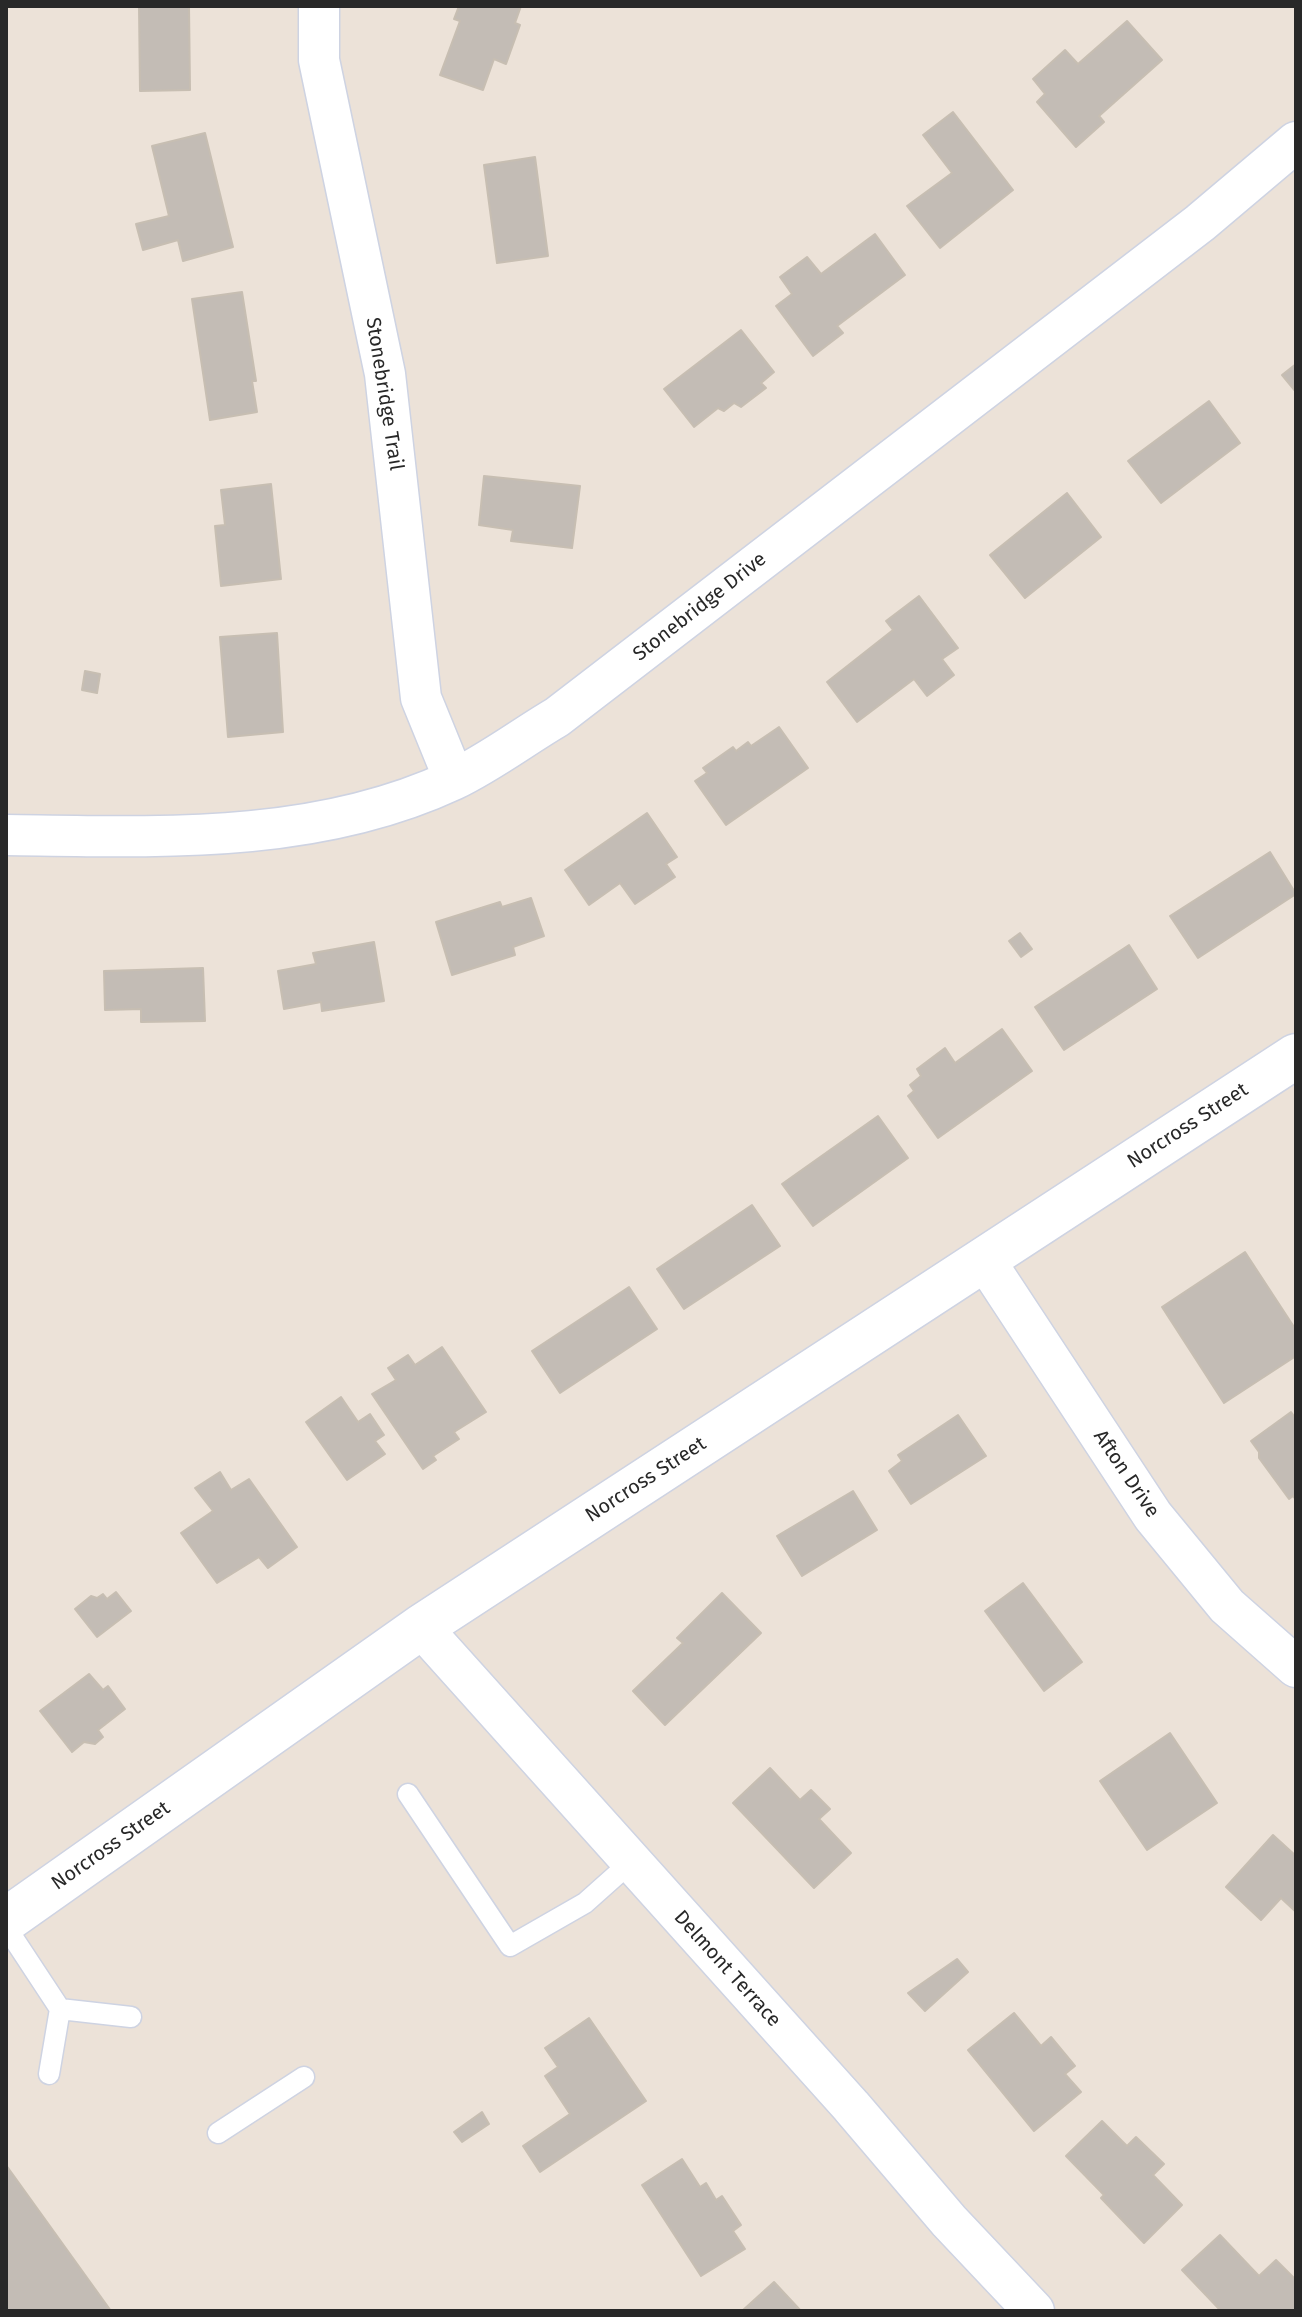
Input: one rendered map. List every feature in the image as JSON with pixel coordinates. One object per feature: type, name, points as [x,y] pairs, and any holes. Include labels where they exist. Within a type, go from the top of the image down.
[{"type":"street","name":"Stonebridge Trail","points":[[319,6],[319,60],[385,374],[421,698],[454,779]]},
{"type":"street","name":"Stonebridge Drive","points":[[6,835],[108,837],[254,832],[359,815],[454,779],[557,717],[1200,223],[1296,142]]},
{"type":"street","name":"Norcross Street","points":[[6,1920],[421,1627],[1296,1056]]},
{"type":"street","name":"Afton Drive","points":[[984,1259],[1153,1516],[1227,1606],[1296,1667]]},
{"type":"street","name":"Delmont Terrace","points":[[421,1627],[851,2106],[949,2221],[1034,2311]]},
{"type":"lane","points":[[408,1794],[510,1946],[585,1903],[631,1862]]},
{"type":"lane","points":[[6,1927],[60,2009],[49,2074]]},
{"type":"lane","points":[[60,2009],[131,2017]]},
{"type":"lane","points":[[218,2133],[304,2077]]},
{"type":"building","points":[[139,6],[189,6],[190,90],[140,91]]},
{"type":"building","points":[[459,6],[521,6],[515,23],[520,25],[506,64],[494,59],[483,90],[440,75],[460,21],[454,19]]},
{"type":"building","points":[[1127,21],[1162,60],[1099,116],[1104,122],[1076,147],[1037,102],[1045,94],[1033,79],[1065,50],[1078,64]]},
{"type":"building","points":[[953,112],[1013,190],[940,248],[907,206],[952,173],[923,135]]},
{"type":"building","points":[[205,133],[233,247],[183,261],[178,240],[143,250],[136,224],[169,216],[152,146]]},
{"type":"building","points":[[535,157],[548,256],[497,263],[484,165]]},
{"type":"building","points":[[875,234],[905,275],[837,326],[843,333],[813,356],[776,306],[792,294],[780,277],[807,257],[821,274]]},
{"type":"building","points":[[242,292],[256,381],[252,381],[257,412],[210,420],[192,299]]},
{"type":"building","points":[[741,330],[774,372],[761,383],[766,388],[741,407],[734,403],[724,411],[718,408],[694,427],[664,389]]},
{"type":"building","points":[[1296,364],[1296,392],[1282,375]]},
{"type":"building","points":[[1209,401],[1240,443],[1161,503],[1128,461]]},
{"type":"building","points":[[484,476],[580,486],[572,548],[511,541],[513,530],[479,525]]},
{"type":"building","points":[[271,484],[281,579],[221,586],[215,526],[225,525],[221,490]]},
{"type":"building","points":[[1067,493],[1101,537],[1025,598],[990,555]]},
{"type":"building","points":[[919,596],[958,648],[942,659],[954,675],[927,696],[914,679],[857,722],[827,682],[893,630],[886,621]]},
{"type":"building","points":[[277,633],[283,732],[228,737],[220,637]]},
{"type":"building","points":[[85,671],[100,674],[97,693],[82,690]]},
{"type":"building","points":[[779,727],[808,768],[726,825],[695,781],[707,773],[703,768],[733,747],[736,751],[748,742],[751,746]]},
{"type":"building","points":[[647,813],[677,857],[666,864],[675,877],[635,904],[620,883],[589,905],[565,870]]},
{"type":"building","points":[[1270,852],[1296,894],[1198,958],[1170,916]]},
{"type":"building","points":[[531,898],[544,936],[513,947],[515,955],[452,975],[436,922],[500,902],[502,907]]},
{"type":"building","points":[[1020,933],[1032,949],[1021,957],[1009,941]]},
{"type":"building","points":[[374,942],[384,1001],[322,1011],[321,1002],[284,1009],[278,971],[316,964],[313,953]]},
{"type":"building","points":[[1129,945],[1157,989],[1064,1050],[1035,1007]]},
{"type":"building","points":[[203,968],[205,1021],[141,1022],[141,1009],[105,1010],[104,971]]},
{"type":"building","points":[[1002,1029],[1032,1071],[938,1138],[908,1096],[914,1091],[910,1085],[921,1076],[917,1069],[945,1048],[955,1063]]},
{"type":"building","points":[[878,1116],[908,1158],[813,1226],[782,1184]]},
{"type":"building","points":[[752,1205],[780,1246],[684,1309],[657,1269]]},
{"type":"building","points":[[1245,1252],[1296,1330],[1296,1356],[1224,1403],[1162,1307]]},
{"type":"building","points":[[629,1287],[657,1329],[560,1393],[532,1351]]},
{"type":"building","points":[[442,1347],[486,1412],[454,1432],[459,1439],[433,1456],[436,1460],[423,1469],[372,1394],[396,1380],[388,1368],[408,1355],[415,1365]]},
{"type":"building","points":[[341,1397],[358,1422],[370,1414],[384,1435],[375,1441],[385,1454],[347,1480],[306,1422]]},
{"type":"building","points":[[1291,1412],[1296,1419],[1296,1500],[1293,1496],[1289,1499],[1259,1458],[1259,1452],[1251,1441]]},
{"type":"building","points":[[958,1415],[986,1456],[911,1504],[889,1471],[902,1461],[898,1455]]},
{"type":"building","points":[[220,1472],[231,1490],[249,1479],[297,1547],[268,1568],[259,1557],[217,1583],[181,1533],[213,1511],[195,1488]]},
{"type":"building","points":[[853,1491],[877,1530],[802,1576],[777,1536]]},
{"type":"building","points":[[1023,1583],[1082,1662],[1044,1691],[985,1611]]},
{"type":"building","points":[[116,1592],[131,1611],[97,1637],[75,1609],[91,1596],[97,1598],[103,1594],[107,1599]]},
{"type":"building","points":[[722,1593],[761,1633],[665,1725],[633,1691],[683,1643],[677,1638]]},
{"type":"building","points":[[89,1674],[103,1690],[108,1686],[125,1709],[98,1730],[103,1737],[95,1744],[84,1742],[72,1752],[40,1711]]},
{"type":"building","points":[[1170,1733],[1217,1803],[1147,1850],[1100,1781]]},
{"type":"building","points":[[770,1768],[800,1800],[811,1790],[830,1809],[819,1819],[851,1853],[814,1888],[733,1803]]},
{"type":"building","points":[[1273,1835],[1296,1856],[1296,1912],[1281,1898],[1261,1920],[1226,1887]]},
{"type":"building","points":[[957,1959],[968,1972],[925,2011],[908,1993]]},
{"type":"building","points":[[1014,2013],[1041,2046],[1051,2037],[1075,2066],[1065,2074],[1081,2092],[1034,2131],[968,2050]]},
{"type":"building","points":[[589,2018],[646,2101],[540,2172],[523,2146],[570,2114],[545,2076],[558,2067],[545,2048]]},
{"type":"building","points":[[482,2112],[489,2124],[462,2142],[454,2132]]},
{"type":"building","points":[[1102,2121],[1127,2146],[1136,2137],[1164,2164],[1153,2175],[1182,2205],[1144,2243],[1066,2156]]},
{"type":"building","points":[[682,2159],[700,2187],[706,2183],[716,2200],[722,2196],[741,2225],[733,2231],[745,2249],[701,2276],[642,2185]]},
{"type":"building","points":[[6,2165],[111,2311],[6,2311]]},
{"type":"building","points":[[1220,2235],[1259,2276],[1276,2260],[1296,2280],[1296,2311],[1221,2311],[1182,2270]]},
{"type":"building","points":[[774,2282],[801,2311],[742,2311]]}]
